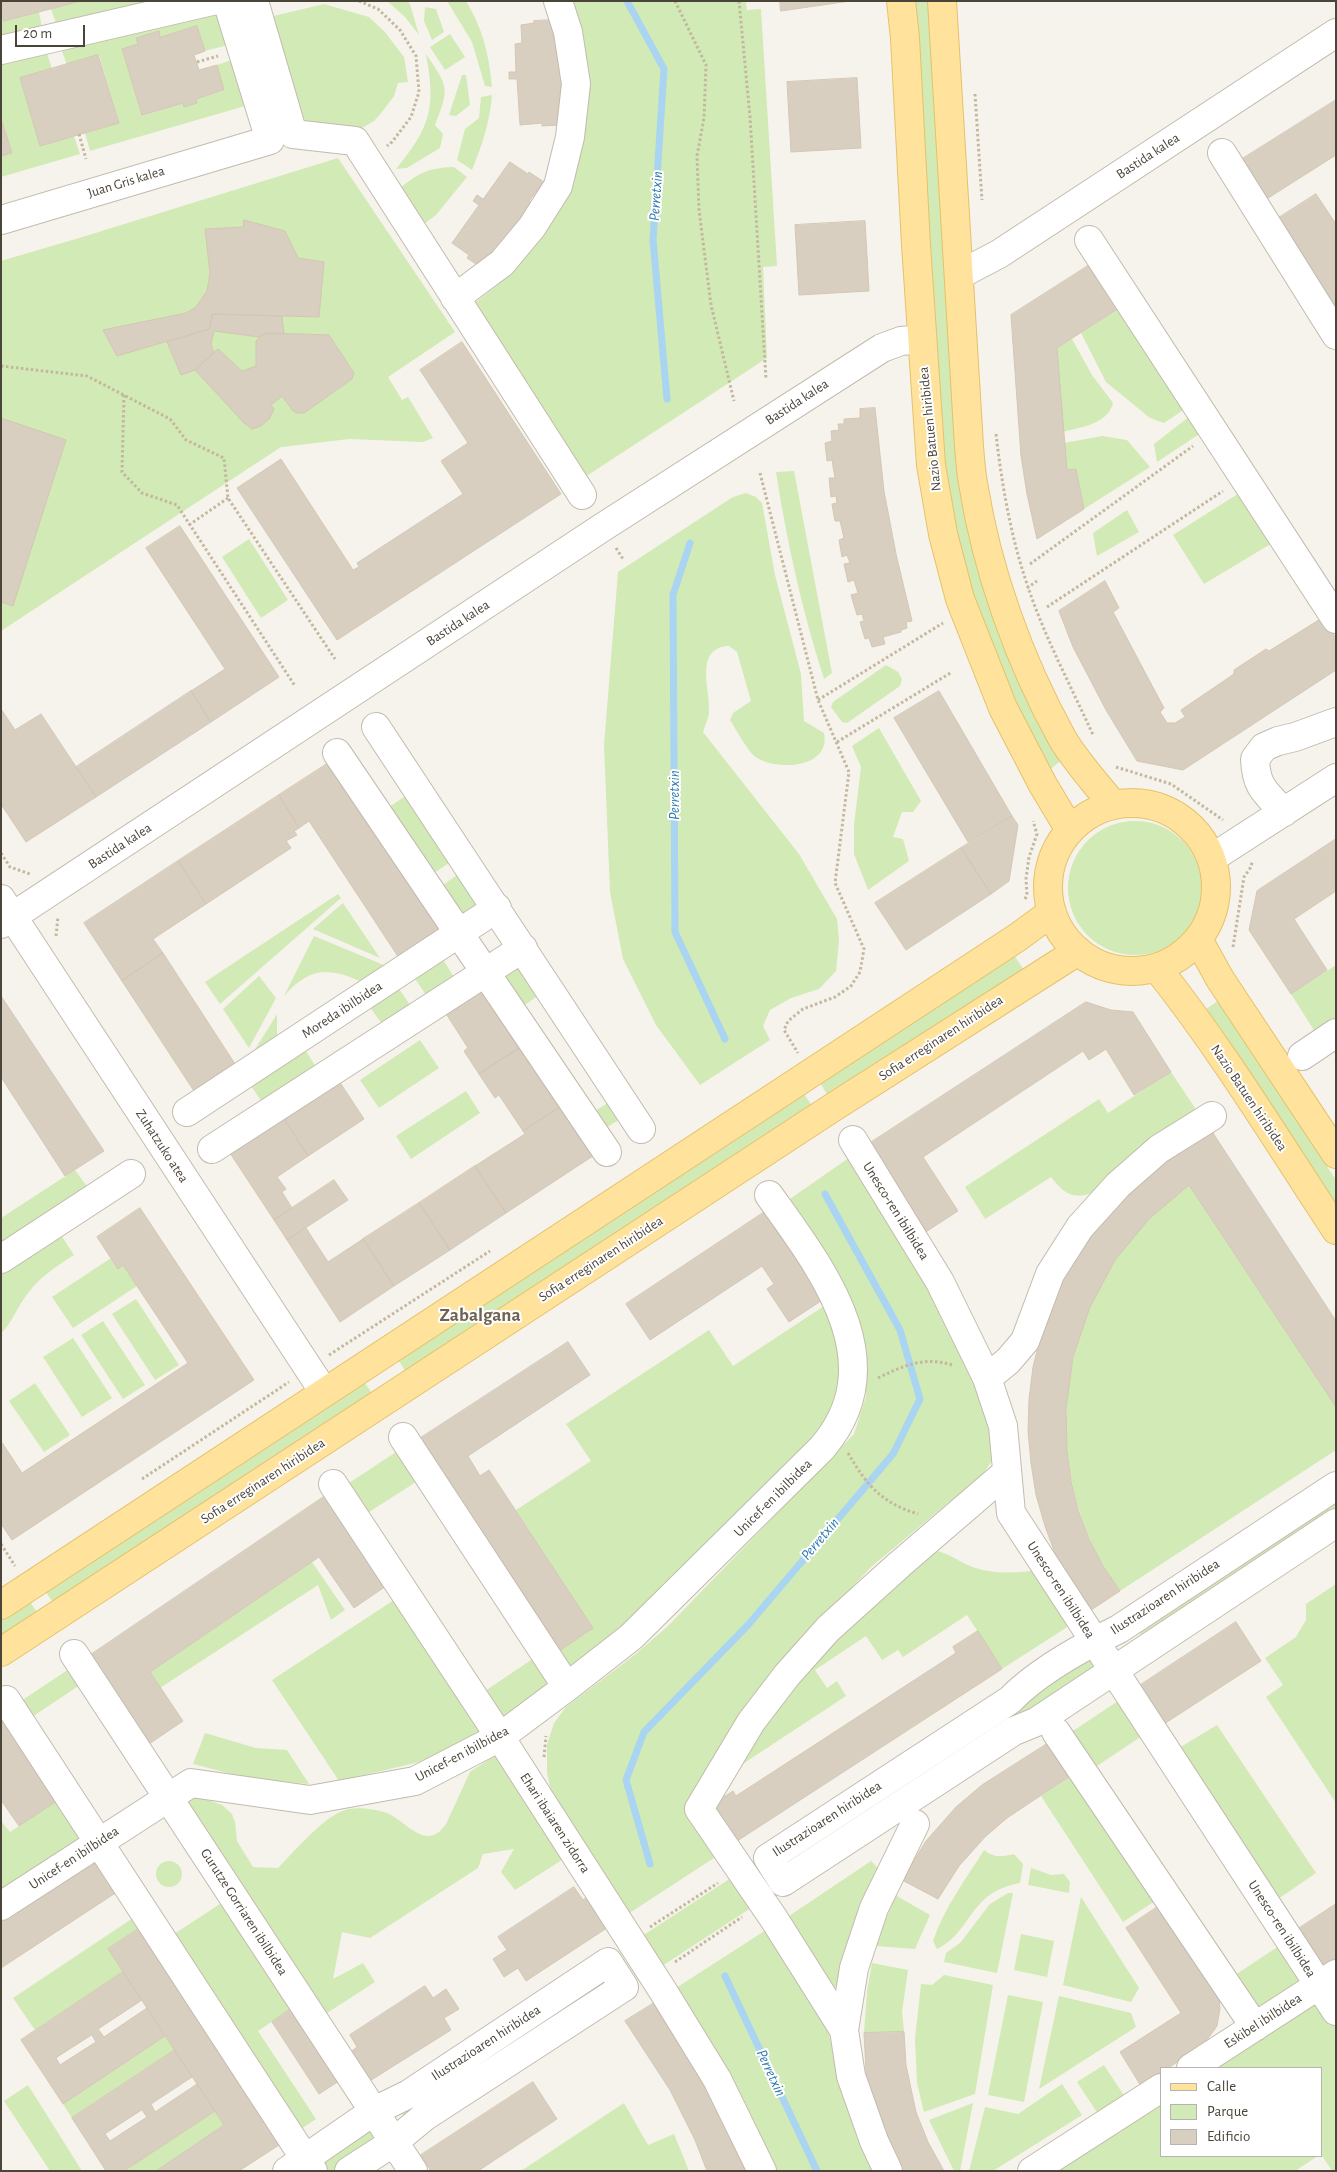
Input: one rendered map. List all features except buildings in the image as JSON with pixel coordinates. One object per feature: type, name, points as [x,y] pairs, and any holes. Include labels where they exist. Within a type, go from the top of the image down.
[{"type":"main road","name":"Nazio Batuen hiribidea","points":[[901,1],[905,38],[931,464],[943,534],[966,613],[1003,708],[1070,830]]},
{"type":"main road","points":[[942,1],[973,482],[987,546],[1010,620],[1030,670],[1063,739],[1113,805]]},
{"type":"main road","points":[[1138,803],[1162,808],[1183,820],[1200,837],[1212,858],[1218,887],[1213,915],[1199,941],[1157,968],[1136,972],[1116,970],[1096,963],[1078,951],[1062,933],[1052,912],[1048,883],[1054,854],[1070,830],[1097,810],[1113,805],[1138,803]]},
{"type":"main road","points":[[1,1605],[1018,938],[1052,912]]},
{"type":"main road","points":[[1199,941],[1220,979],[1336,1154]]},
{"type":"main road","name":"Sofia erreginaren hiribidea","points":[[1,1652],[832,1108],[1078,951]]},
{"type":"main road","name":"Nazio Batuen hiribidea","points":[[1157,968],[1185,1003],[1336,1230]]},
{"type":"street","points":[[1,50],[212,1]]},
{"type":"street","name":"Juan Gris kalea","points":[[1,220],[270,140],[227,1]]},
{"type":"street","points":[[254,1],[293,134],[355,141],[582,495]]},
{"type":"street","points":[[455,298],[502,263],[532,227],[558,186],[570,136],[576,84],[568,32],[558,1]]},
{"type":"street","name":"Bastida kalea","points":[[959,276],[999,254],[1336,34]]},
{"type":"street","points":[[1222,153],[1336,334]]},
{"type":"street","points":[[1089,240],[1336,619]]},
{"type":"street","name":"Bastida kalea","points":[[5,913],[882,348],[901,341],[922,339]]},
{"type":"street","points":[[1284,812],[1265,793],[1255,777],[1255,759],[1264,747],[1336,722]]},
{"type":"street","points":[[376,727],[641,1129]]},
{"type":"street","points":[[337,753],[607,1152]]},
{"type":"street","points":[[1212,858],[1336,778]]},
{"type":"street","name":"Moreda ibilbidea","points":[[187,1112],[497,908]]},
{"type":"street","name":"Zuhatzuko atea","points":[[5,913],[324,1392]]},
{"type":"street","points":[[212,1149],[523,948]]},
{"type":"street","points":[[1302,1056],[1336,1033]]},
{"type":"street","points":[[987,1378],[1008,1361],[1025,1341],[1050,1274],[1080,1227],[1118,1185],[1159,1149],[1212,1116]]},
{"type":"street","name":"Unesco-ren ibilbidea","points":[[853,1140],[940,1282],[987,1378],[1003,1426],[1011,1513],[1113,1670],[1327,1980],[1336,2011]]},
{"type":"street","points":[[1,1260],[131,1174]]},
{"type":"street","name":"Unicef-en ibilbidea","points":[[1,1906],[168,1796],[191,1783],[310,1800],[415,1781],[500,1737],[631,1637],[822,1448],[837,1431],[851,1394],[854,1366],[852,1345],[839,1304],[817,1263],[769,1195]]},
{"type":"street","points":[[403,1437],[567,1687]]},
{"type":"street","points":[[844,2030],[768,1911],[699,1809],[751,1722],[787,1675],[828,1629],[1007,1472]]},
{"type":"street","name":"Ehari ibaiaren zidorra","points":[[333,1484],[500,1737],[653,1976],[717,2079],[762,2171]]},
{"type":"street","name":"Ilustrazioaren hiribidea","points":[[1336,1486],[1119,1629],[1094,1641],[1023,1687],[1010,1700],[768,1858],[783,1882],[1014,1731],[1036,1722],[1336,1523]]},
{"type":"street","name":"Gurutze Gorriaren ibilbidea","points":[[74,1654],[413,2171]]},
{"type":"street","points":[[6,1700],[99,1842],[302,2166]]},
{"type":"street","points":[[1056,1732],[1255,2027]]},
{"type":"street","points":[[888,2171],[874,2141],[851,2076],[844,2030],[854,1968],[874,1908],[915,1824]]},
{"type":"street","name":"Ilustrazioaren hiribidea","points":[[302,2166],[374,2111],[409,2094],[608,1962],[624,1987],[424,2117],[394,2142],[349,2171]]},
{"type":"street","name":"Eskibel ibilbidea","points":[[1193,2067],[1327,1980]]},
{"type":"street","points":[[1032,2171],[1160,2089]]},
{"type":"path","points":[[359,1],[378,8],[400,30],[416,56],[419,92],[410,117],[392,142],[367,160]]},
{"type":"path","points":[[675,1],[706,65],[704,118],[697,156],[699,210],[711,305],[734,401]]},
{"type":"path","points":[[739,1],[749,108],[766,379]]},
{"type":"path","points":[[975,87],[982,201]]},
{"type":"path","points":[[79,134],[86,159]]},
{"type":"path","points":[[1,366],[87,376],[170,419],[186,440],[224,458],[228,498],[335,659]]},
{"type":"path","points":[[124,395],[122,472],[142,493],[177,505],[294,686]]},
{"type":"path","points":[[995,426],[1008,516],[1028,587],[1052,648],[1093,736]]},
{"type":"path","points":[[1030,564],[1214,431]]},
{"type":"path","points":[[760,473],[818,700],[849,772],[835,883],[864,949],[860,972],[851,986],[835,997],[803,1009],[788,1021],[784,1030],[796,1051]]},
{"type":"path","points":[[1047,607],[1244,477]]},
{"type":"path","points":[[190,525],[228,498]]},
{"type":"path","points":[[818,700],[934,626],[966,613]]},
{"type":"path","points":[[837,742],[952,672]]},
{"type":"path","points":[[1090,777],[1108,765],[1171,784],[1224,821],[1252,858],[1251,867],[1244,877],[1240,896],[1233,947],[1236,953]]},
{"type":"path","points":[[1023,902],[1027,895],[1026,879],[1029,857],[1037,834],[1033,822],[1036,811],[1053,800]]},
{"type":"path","points":[[803,1078],[790,1056],[804,1046]]},
{"type":"path","points":[[878,1378],[922,1361],[941,1361],[956,1366]]},
{"type":"path","points":[[846,1449],[860,1474],[879,1496],[900,1508],[921,1515]]},
{"type":"path","points":[[544,1760],[544,1739],[548,1731]]},
{"type":"path","points":[[630,1940],[740,1869]]},
{"type":"path","points":[[653,1976],[768,1911]]},
{"type":"green space","points":[[81,1],[179,1],[62,29],[56,23],[51,9]]},
{"type":"green space","points":[[387,1],[407,1],[410,4],[419,35],[405,17]]},
{"type":"green space","points":[[447,1],[466,1],[472,11],[484,42],[492,87],[485,86],[472,42]]},
{"type":"green space","points":[[570,1],[748,1],[746,2],[747,10],[761,9],[777,266],[763,267],[767,358],[582,479],[471,306],[495,287],[523,260],[548,225],[563,194]]},
{"type":"green space","points":[[913,1],[931,1],[961,471],[1062,760],[1048,771],[1018,712],[983,631],[961,559],[944,472]]},
{"type":"green space","points":[[324,4],[369,17],[384,31],[404,57],[408,82],[398,83],[394,96],[374,121],[352,131],[310,125],[298,113],[265,18]]},
{"type":"green space","points":[[425,7],[436,9],[444,32],[432,40],[424,21]]},
{"type":"green space","points":[[217,8],[228,45],[205,51],[197,26],[160,37],[159,32],[136,38],[138,44],[122,50],[142,115],[183,103],[197,103],[196,99],[224,91],[217,65],[232,60],[245,106],[90,151],[85,133],[119,122],[99,55],[67,65],[62,51],[66,43]]},
{"type":"green space","points":[[1,9],[5,21],[39,12],[42,28],[1,41]]},
{"type":"green space","points":[[450,34],[465,57],[445,70],[430,47]]},
{"type":"green space","points":[[47,53],[52,69],[20,79],[40,145],[74,136],[80,154],[1,177],[1,156],[12,153],[1,119],[1,57]]},
{"type":"green space","points":[[426,54],[439,73],[444,88],[445,95],[435,125],[443,134],[440,148],[407,168],[396,169],[417,140],[428,116],[430,89]]},
{"type":"green space","points":[[462,75],[466,75],[470,105],[456,116],[449,115]]},
{"type":"green space","points":[[492,95],[485,133],[472,170],[457,160],[465,129],[479,118],[481,97]]},
{"type":"green space","points":[[338,158],[455,332],[388,377],[402,400],[408,397],[433,438],[423,442],[349,439],[281,447],[1,631],[1,261]]},
{"type":"green space","points":[[454,167],[467,177],[436,215],[420,227],[396,191],[422,173]]},
{"type":"green space","points":[[1119,308],[1185,409],[1164,423],[1150,418],[1106,382],[1081,333]]},
{"type":"green space","points":[[1072,339],[1092,375],[1113,403],[1106,416],[1100,420],[1093,424],[1063,432],[1057,348]]},
{"type":"green space","points":[[1190,416],[1201,433],[1157,462],[1154,444]]},
{"type":"green space","points":[[1102,436],[1127,440],[1150,467],[1084,509],[1076,469],[1067,470],[1064,443]]},
{"type":"green space","points":[[794,471],[832,673],[824,679],[796,576],[776,472]]},
{"type":"green space","points":[[1241,492],[1274,542],[1204,584],[1173,535]]},
{"type":"green space","points":[[746,493],[756,497],[762,503],[775,575],[801,674],[804,721],[824,733],[824,745],[820,754],[812,760],[801,764],[790,765],[766,762],[754,756],[730,720],[733,713],[751,701],[737,652],[729,646],[718,649],[711,654],[707,662],[709,713],[703,732],[799,854],[837,919],[839,941],[836,971],[819,989],[791,998],[770,1010],[763,1026],[770,1040],[700,1085],[656,1025],[623,959],[610,892],[604,745],[618,572],[733,497]]},
{"type":"green space","points":[[1127,510],[1139,532],[1097,556],[1093,533]]},
{"type":"green space","points":[[249,539],[288,600],[261,618],[222,557]]},
{"type":"green space","points":[[886,665],[898,672],[902,679],[900,686],[847,723],[842,722],[831,707],[833,702]]},
{"type":"green space","points":[[879,728],[921,801],[913,812],[902,812],[893,837],[903,839],[909,861],[868,890],[854,854],[854,825],[861,767],[852,746]]},
{"type":"green space","points":[[413,791],[458,857],[431,875],[386,809]]},
{"type":"green space","points":[[1135,821],[1161,826],[1183,840],[1197,862],[1202,888],[1197,914],[1183,936],[1161,950],[1135,955],[1109,950],[1087,936],[1073,914],[1068,888],[1073,862],[1087,840],[1109,826]]},
{"type":"green space","points":[[461,872],[482,903],[464,915],[443,885]]},
{"type":"green space","points":[[338,894],[341,898],[220,1004],[205,982]]},
{"type":"green space","points":[[343,903],[380,958],[313,929]]},
{"type":"green space","points":[[314,936],[386,966],[362,982],[329,972],[311,975],[293,986],[284,996]]},
{"type":"green space","points":[[1014,955],[1024,970],[829,1097],[820,1083]]},
{"type":"green space","points":[[442,958],[454,977],[426,995],[414,977]]},
{"type":"green space","points":[[520,962],[541,994],[523,1006],[502,974]]},
{"type":"green space","points":[[1336,965],[1336,1023],[1317,1035],[1291,994]]},
{"type":"green space","points":[[259,976],[276,998],[249,1048],[223,1009]]},
{"type":"green space","points":[[397,986],[410,1005],[382,1024],[369,1006]]},
{"type":"green space","points":[[1218,1001],[1336,1180],[1336,1208],[1206,1009]]},
{"type":"green space","points":[[277,1014],[277,1037],[254,1051]]},
{"type":"green space","points":[[420,1040],[439,1068],[379,1108],[360,1080]]},
{"type":"green space","points":[[304,1048],[316,1067],[262,1102],[249,1083]]},
{"type":"green space","points":[[1171,1072],[1199,1114],[1089,1194],[1072,1195],[1067,1193],[1051,1177],[985,1219],[965,1187],[1099,1099],[1108,1113]]},
{"type":"green space","points":[[466,1091],[480,1113],[411,1159],[396,1136]]},
{"type":"green space","points":[[804,1094],[813,1107],[406,1372],[397,1358]]},
{"type":"green space","points":[[611,1101],[622,1118],[604,1129],[593,1112]]},
{"type":"green space","points":[[853,1155],[948,1319],[988,1405],[993,1459],[978,1482],[949,1502],[871,1567],[768,1677],[721,1744],[686,1808],[717,1856],[628,1914],[553,1800],[547,1773],[547,1745],[554,1723],[566,1707],[637,1653],[667,1627],[854,1434],[866,1396],[863,1349],[857,1313],[840,1275],[787,1201]]},
{"type":"green space","points":[[75,1170],[91,1192],[1,1251],[1,1218]]},
{"type":"green space","points":[[1189,1185],[1336,1407],[1336,1450],[1120,1591],[1097,1553],[1080,1513],[1070,1470],[1066,1427],[1069,1383],[1078,1340],[1093,1299],[1115,1260],[1149,1219]]},
{"type":"green space","points":[[59,1232],[74,1255],[38,1281],[25,1297],[1,1334],[1,1269]]},
{"type":"green space","points":[[111,1258],[118,1268],[123,1265],[137,1286],[73,1328],[52,1297]]},
{"type":"green space","points":[[136,1299],[179,1365],[155,1380],[112,1314]]},
{"type":"green space","points":[[827,1304],[835,1317],[843,1391],[815,1447],[573,1673],[559,1651],[593,1628],[516,1510],[591,1461],[566,1424],[709,1330],[733,1366]]},
{"type":"green space","points":[[103,1321],[145,1385],[123,1399],[81,1335]]},
{"type":"green space","points":[[73,1338],[112,1398],[82,1417],[43,1357]]},
{"type":"green space","points":[[363,1380],[373,1395],[54,1604],[45,1591]]},
{"type":"green space","points":[[35,1383],[70,1435],[44,1452],[9,1401]]},
{"type":"green space","points":[[399,1450],[419,1480],[366,1514],[346,1485]]},
{"type":"green space","points":[[1336,1500],[1336,1507],[1142,1634],[1139,1633],[1138,1631]]},
{"type":"green space","points":[[937,1551],[970,1566],[987,1571],[1040,1570],[1075,1622],[1002,1669],[967,1615],[903,1657],[898,1650],[882,1660],[866,1636],[815,1670],[827,1688],[837,1681],[846,1696],[732,1771],[750,1742],[830,1641],[926,1552]]},
{"type":"green space","points":[[312,1562],[345,1610],[331,1620],[318,1585],[160,1688],[150,1672]]},
{"type":"green space","points":[[1336,1584],[1336,1803],[1266,1697],[1283,1685],[1265,1658],[1296,1637],[1306,1620],[1306,1604]]},
{"type":"green space","points":[[397,1598],[484,1731],[452,1748],[419,1762],[339,1781],[272,1680]]},
{"type":"green space","points":[[29,1600],[38,1614],[1,1638],[1,1618]]},
{"type":"green space","points":[[1085,1652],[1099,1673],[1034,1716],[1029,1709],[787,1866],[784,1861]]},
{"type":"green space","points":[[534,1658],[553,1686],[501,1720],[482,1693]]},
{"type":"green space","points":[[69,1669],[80,1685],[32,1717],[21,1701]]},
{"type":"green space","points":[[1121,1699],[1145,1734],[1094,1768],[1070,1733]]},
{"type":"green space","points":[[1217,1725],[1316,1873],[1278,1899],[1179,1748]]},
{"type":"green space","points":[[205,1733],[256,1748],[287,1750],[309,1784],[247,1778],[193,1764]]},
{"type":"green space","points":[[497,1754],[565,1858],[515,1890],[501,1872],[514,1849],[483,1854],[478,1868],[370,1938],[342,1932],[333,1979],[363,1963],[375,1982],[324,2015],[185,1801],[194,1795],[222,1805],[232,1814],[237,1841],[253,1867],[278,1868],[321,1825],[340,1812],[349,1809],[357,1808],[380,1811],[389,1814],[422,1835],[430,1836],[438,1833],[446,1824],[470,1772]]},
{"type":"green space","points":[[1073,1774],[1155,1901],[1123,1922],[1041,1796]]},
{"type":"green space","points":[[57,1801],[85,1842],[1,1897],[1,1821],[10,1832]]},
{"type":"green space","points":[[984,1850],[998,1856],[1014,1854],[1023,1864],[1020,1883],[998,1890],[983,1900],[954,1937],[937,1949],[933,1941],[943,1917]]},
{"type":"green space","points":[[169,1861],[178,1865],[182,1874],[178,1883],[169,1887],[160,1883],[156,1874],[160,1865]]},
{"type":"green space","points":[[871,1861],[879,1869],[840,1986],[832,1987],[786,1918]]},
{"type":"green space","points":[[1031,1868],[1051,1875],[1064,1874],[1070,1882],[1069,1893],[1028,1885]]},
{"type":"green space","points":[[731,1878],[751,1908],[662,1966],[642,1936]]},
{"type":"green space","points":[[1008,1893],[1013,1893],[997,1973],[944,1962],[946,1953],[960,1943],[990,1904]]},
{"type":"green space","points":[[895,1895],[930,1915],[915,1949],[876,1946]]},
{"type":"green space","points":[[1081,1897],[1139,1988],[1131,2002],[1063,1985]]},
{"type":"green space","points":[[223,1902],[292,2008],[258,2031],[316,2119],[298,2131],[171,1936]]},
{"type":"green space","points":[[133,1918],[140,1928],[108,1949],[123,1972],[35,2030],[13,1998]]},
{"type":"green space","points":[[766,1930],[826,2025],[845,2091],[879,2171],[772,2171],[765,2148],[744,2100],[718,2053],[676,1988]]},
{"type":"green space","points":[[1021,1934],[1054,1941],[1047,1977],[1014,1970]]},
{"type":"green space","points":[[1282,1944],[1305,1979],[1254,2012],[1232,1977]]},
{"type":"green space","points":[[872,1963],[908,1970],[902,2012],[904,2032],[864,2033],[867,1992]]},
{"type":"green space","points":[[944,1975],[993,1985],[975,2094],[924,2112],[917,2083],[915,2039],[921,1984],[932,1985]]},
{"type":"green space","points":[[605,1978],[610,1980],[404,2117],[401,2111]]},
{"type":"green space","points":[[1008,1995],[1043,2002],[1024,2102],[988,2095]]},
{"type":"green space","points":[[1059,1996],[1131,2013],[1136,2027],[1039,2089]]},
{"type":"green space","points":[[1318,1997],[1336,2024],[1336,2171],[1332,2171],[1322,2156],[1322,2067],[1210,2067]]},
{"type":"green space","points":[[165,2036],[175,2050],[72,2118],[63,2104]]},
{"type":"green space","points":[[1104,2065],[1125,2097],[1098,2114],[1077,2082]]},
{"type":"green space","points":[[1062,2084],[1082,2115],[993,2171],[969,2171],[985,2107],[1018,2114]]},
{"type":"green space","points":[[28,2085],[82,2171],[50,2171],[4,2101]]},
{"type":"green space","points":[[1160,2101],[1160,2157],[1316,2157],[1295,2171],[1052,2171]]},
{"type":"green space","points":[[624,2103],[648,2145],[674,2134],[689,2171],[521,2171]]},
{"type":"green space","points":[[973,2103],[960,2171],[954,2171],[929,2120]]},
{"type":"green space","points":[[215,2111],[224,2125],[156,2171],[124,2171]]},
{"type":"green space","points":[[368,2122],[381,2143],[339,2171],[325,2171],[315,2156]]},
{"type":"waterway","name":"Perretxin","points":[[627,1],[664,69],[653,240],[667,399]]},
{"type":"waterway","name":"Perretxin","points":[[690,543],[673,595],[675,932],[725,1039]]},
{"type":"waterway","name":"Perretxin","points":[[650,1864],[626,1780],[644,1732],[748,1625],[893,1454],[920,1399],[900,1330],[825,1194]]},
{"type":"waterway","name":"Perretxin","points":[[725,1976],[817,2171]]},
{"type":"district","name":"Zabalgana","points":[[480,1315]]}]
